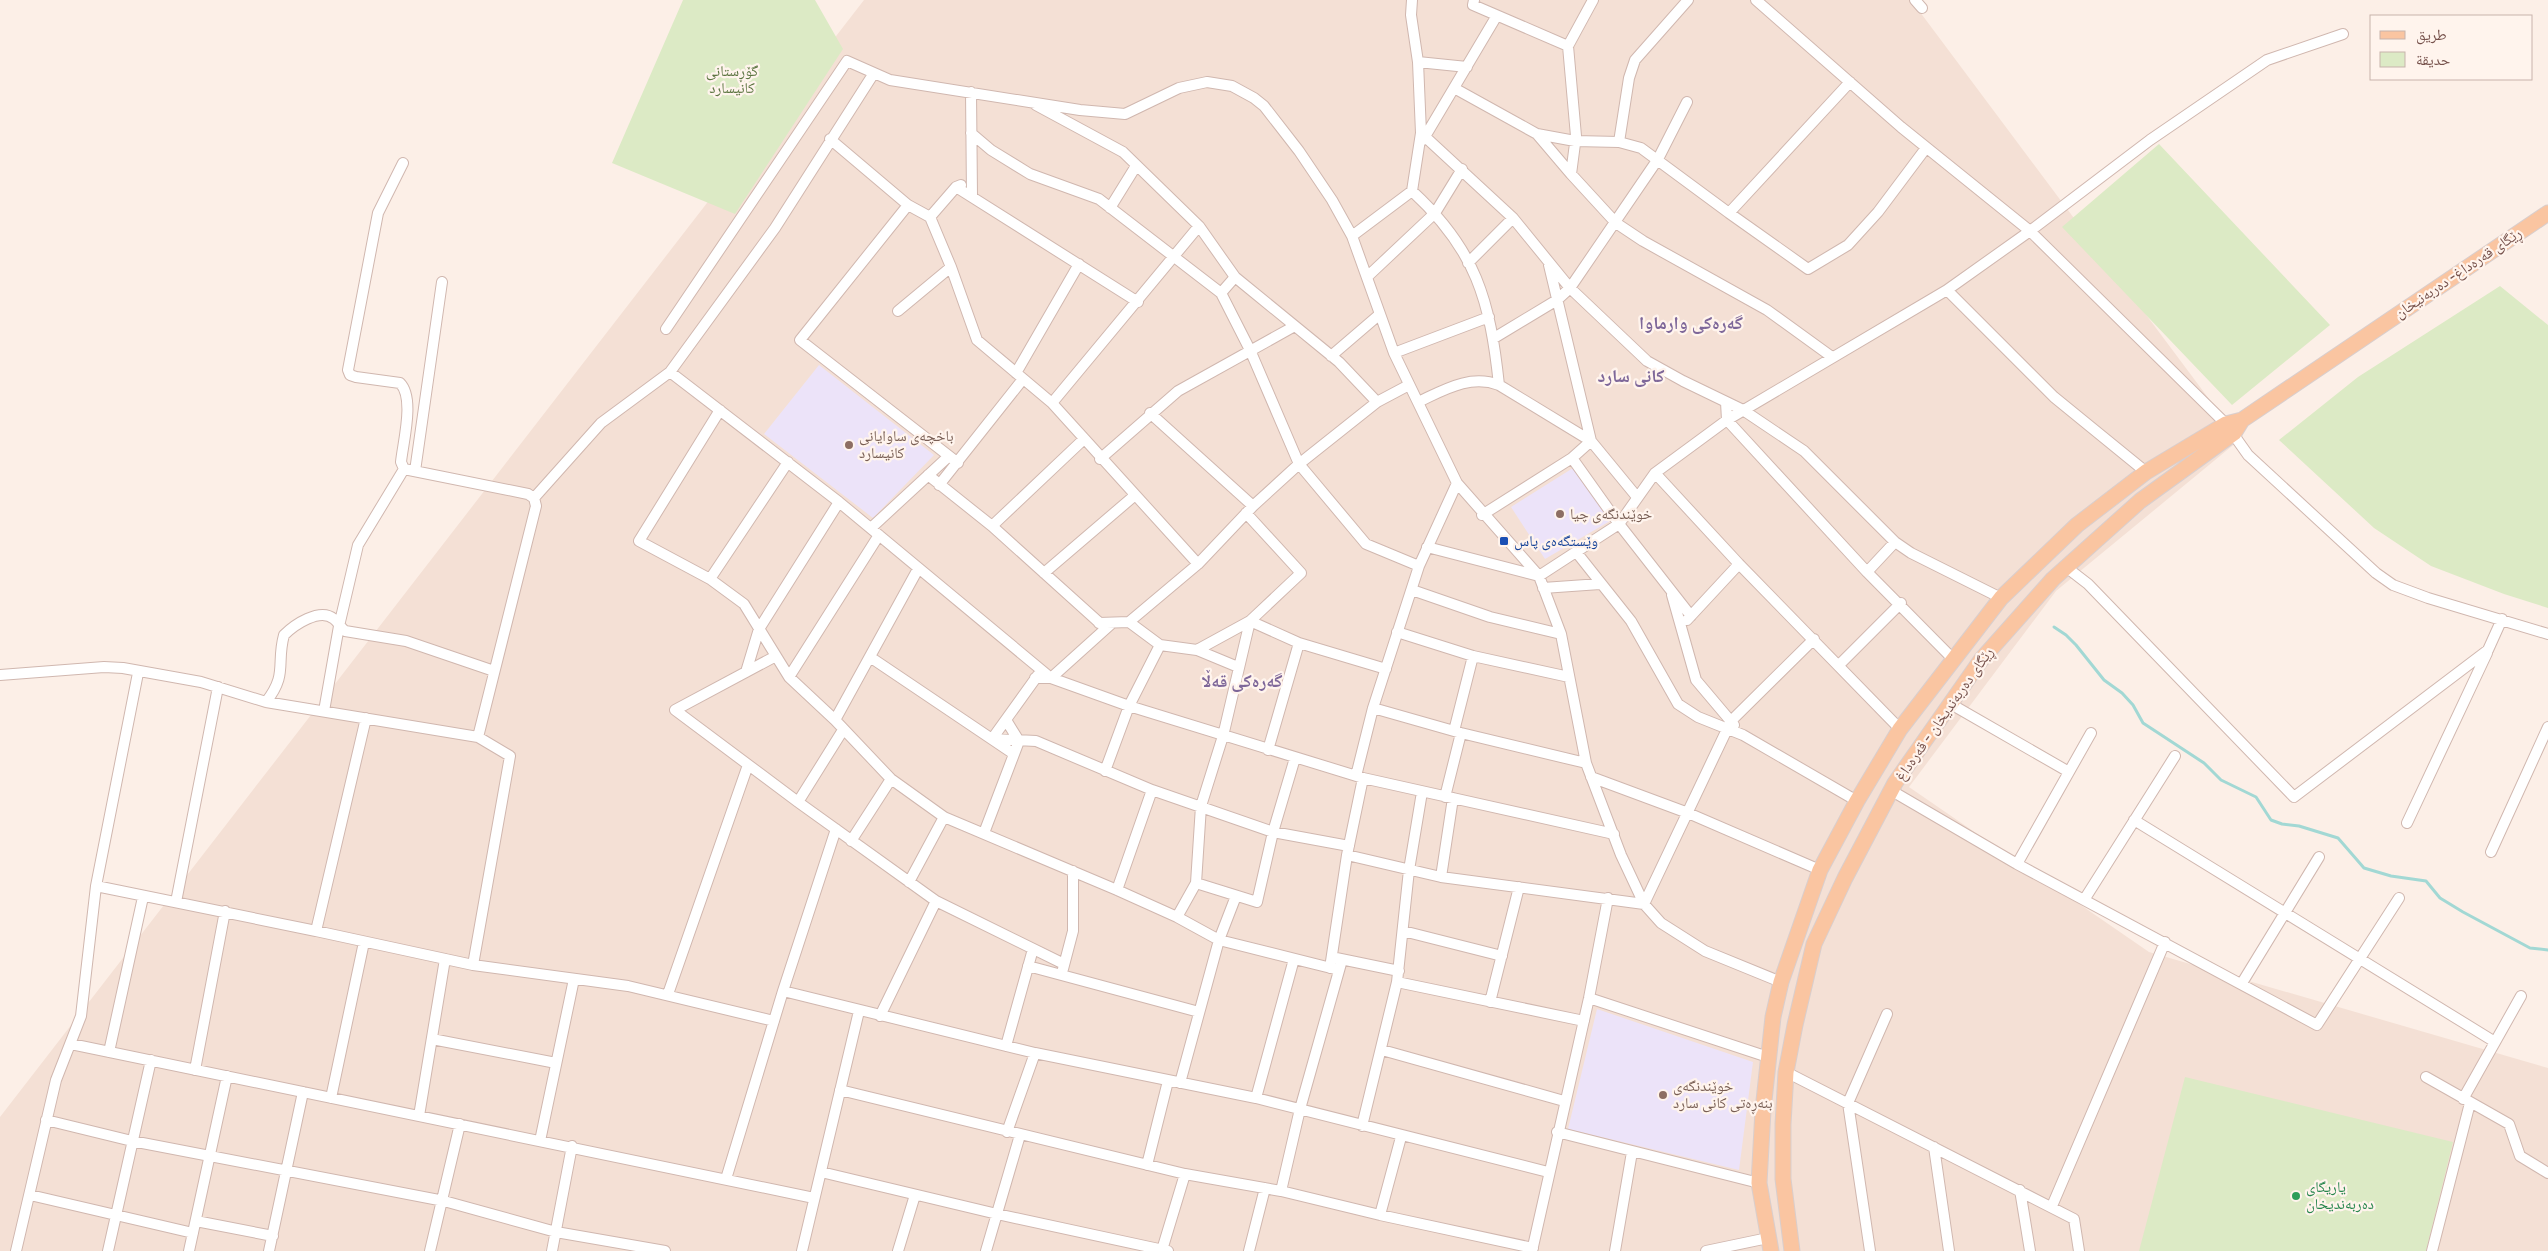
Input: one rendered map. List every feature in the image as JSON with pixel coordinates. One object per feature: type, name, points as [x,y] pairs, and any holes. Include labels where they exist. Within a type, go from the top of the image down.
[{"type":"main road","name":"ڕێگاى قه‌ره‌داغ- ده‌ربه‌نیخان","points":[[2368,333],[2548,213]]},
{"type":"main road","name":"ڕێگای دەربەندیخان - قەرەداغ","points":[[1791,1248],[1783,1178],[1782,1124],[1786,1072],[1814,944],[1845,878],[1892,791],[1958,690],[2012,623],[2066,567],[2140,501],[2234,426],[2368,333]]},
{"type":"main road","points":[[1791,1248],[1769,1245],[1760,1183],[1768,1057],[1781,982],[1820,870],[1857,801],[1900,729],[2001,598],[2077,526],[2146,472],[2234,426]]},
{"type":"main road","points":[[1944,673],[1946,687],[1958,690]]},
{"type":"main road","points":[[1924,699],[1936,702],[1945,708]]},
{"type":"street","points":[[1352,236],[1412,191],[1422,138],[1418,62],[1411,15],[1412,0]]},
{"type":"street","points":[[1474,0],[1473,6],[1568,46]]},
{"type":"street","points":[[1570,174],[1575,141],[1568,46],[1593,0]]},
{"type":"street","points":[[1618,142],[1629,78],[1635,60],[1688,0]]},
{"type":"street","points":[[1759,1],[1926,148],[2030,231],[2234,426],[2248,454],[2376,573],[2393,586],[2548,634]]},
{"type":"street","points":[[1422,138],[1496,17]]},
{"type":"street","points":[[1427,547],[1539,576],[1619,524],[1655,473],[1727,420],[1947,290],[2030,231],[2150,140],[2246,73],[2267,60],[2343,34]]},
{"type":"street","points":[[666,329],[848,61],[890,80],[1080,110],[1125,114],[1163,94],[1207,82],[1232,86],[1254,98],[1274,118],[1332,200],[1352,236],[1394,353],[1457,484],[1482,515],[1539,576],[1561,634],[1586,763],[1644,904],[1661,923],[1705,951],[1781,982]]},
{"type":"street","points":[[1418,62],[1467,67]]},
{"type":"street","points":[[534,498],[601,423],[670,372],[775,228],[830,139],[874,73]]},
{"type":"street","points":[[1729,213],[1850,82]]},
{"type":"street","points":[[1454,88],[1537,134],[1575,141],[1618,142],[1641,148],[1808,269],[1848,245],[1878,212],[1926,148]]},
{"type":"street","points":[[970,92],[972,196]]},
{"type":"street","points":[[1027,101],[1123,152],[1199,226],[1235,278],[1330,356],[1376,402]]},
{"type":"street","points":[[1494,338],[1557,300],[1570,288],[1658,159],[1688,102]]},
{"type":"street","points":[[971,133],[991,150],[1030,174],[1099,199],[1221,293],[1250,350],[1299,464],[1366,544],[1419,566]]},
{"type":"street","points":[[1537,134],[1570,174],[1616,223],[1643,241],[1767,310],[1832,357]]},
{"type":"street","points":[[1422,138],[1462,169],[1513,218],[1570,288],[1647,361],[1743,410],[1804,451],[1895,542],[1924,560],[2001,598]]},
{"type":"street","points":[[830,139],[908,205],[930,217],[951,267],[977,340],[1052,403],[1100,459],[1198,564]]},
{"type":"street","points":[[403,163],[378,213],[348,370],[350,375],[356,377],[400,383],[404,388],[408,405],[401,462],[404,469]]},
{"type":"street","points":[[1110,208],[1136,166]]},
{"type":"street","points":[[1367,277],[1435,213],[1462,169]]},
{"type":"street","points":[[930,217],[956,187],[972,182]]},
{"type":"street","points":[[956,187],[1138,302]]},
{"type":"street","points":[[1412,191],[1435,213],[1456,240],[1468,263],[1489,318],[1494,338],[1499,384]]},
{"type":"street","points":[[908,205],[800,340],[958,463]]},
{"type":"street","points":[[1468,263],[1513,218]]},
{"type":"street","points":[[1052,403],[1175,258],[1199,226]]},
{"type":"street","points":[[1548,261],[1591,442]]},
{"type":"street","points":[[939,485],[958,463],[1020,376],[1079,264]]},
{"type":"street","points":[[898,311],[951,267]]},
{"type":"street","points":[[1221,293],[1235,278]]},
{"type":"street","points":[[415,471],[442,282]]},
{"type":"street","points":[[1947,290],[2054,396],[2146,472]]},
{"type":"street","points":[[1330,356],[1380,314]]},
{"type":"street","points":[[1394,353],[1489,318]]},
{"type":"street","points":[[1100,459],[1150,413],[1178,391],[1293,327]]},
{"type":"street","points":[[670,372],[839,502],[1038,675],[1223,736],[1360,777],[1614,834]]},
{"type":"street","points":[[1418,402],[1464,382],[1482,380],[1499,384],[1591,442],[1637,497]]},
{"type":"street","points":[[1051,678],[1106,625],[1129,622],[1198,564],[1249,509],[1299,464],[1376,402],[1409,385]]},
{"type":"street","points":[[1726,402],[1727,420],[1867,572],[1901,603],[1954,660]]},
{"type":"street","points":[[720,410],[639,541],[710,579],[744,604],[788,677],[836,720],[843,730],[891,778],[944,817],[1073,870],[1177,917],[1219,940],[1318,965],[1335,964],[1399,970]]},
{"type":"street","points":[[1150,413],[1249,509],[1301,573],[1250,621],[1197,650]]},
{"type":"street","points":[[992,526],[1084,439]]},
{"type":"street","points":[[1482,515],[1572,458],[1591,442]]},
{"type":"street","points":[[788,677],[875,532],[928,475],[949,456]]},
{"type":"street","points":[[1572,458],[1619,524],[1691,616]]},
{"type":"street","points":[[710,579],[788,462]]},
{"type":"street","points":[[404,469],[528,494],[534,498],[536,506],[534,516],[478,737]]},
{"type":"street","points":[[324,711],[339,626],[358,545],[404,469]]},
{"type":"street","points":[[1655,473],[1739,564],[1900,729]]},
{"type":"street","points":[[928,475],[992,526],[1106,625]]},
{"type":"street","points":[[1281,1191],[1335,964],[1348,850],[1374,708],[1419,566],[1457,484]]},
{"type":"street","points":[[1044,573],[1134,496]]},
{"type":"street","points":[[746,672],[759,629],[839,502]]},
{"type":"street","points":[[1867,572],[1895,542]]},
{"type":"street","points":[[1577,553],[1600,584],[1632,621],[1678,704],[1691,714],[1729,725]]},
{"type":"street","points":[[1681,626],[1739,564]]},
{"type":"street","points":[[2066,567],[2088,584],[2294,797],[2488,650]]},
{"type":"street","points":[[836,720],[918,569]]},
{"type":"street","points":[[1544,588],[1600,584]]},
{"type":"street","points":[[1670,589],[1696,680],[1729,725],[1743,736],[1857,801]]},
{"type":"street","points":[[1412,590],[1490,617],[1561,634]]},
{"type":"street","points":[[1839,665],[1901,603]]},
{"type":"street","points":[[266,702],[275,691],[281,676],[284,635],[293,626],[316,616],[325,615],[334,618],[339,626],[350,632],[406,641],[494,671]]},
{"type":"street","points":[[2407,824],[2502,619]]},
{"type":"street","points":[[1250,621],[1299,643],[1386,669]]},
{"type":"street","points":[[1177,917],[1196,883],[1201,806],[1223,736],[1250,621]]},
{"type":"street","points":[[1129,622],[1160,645],[1197,650],[1238,667]]},
{"type":"street","points":[[1398,632],[1473,656],[1570,677]]},
{"type":"street","points":[[1644,904],[1729,725],[1814,639]]},
{"type":"street","points":[[1268,750],[1299,643]]},
{"type":"street","points":[[1106,771],[1129,706],[1160,645]]},
{"type":"street","points":[[776,656],[676,710],[798,802],[936,901],[1064,964]]},
{"type":"street","points":[[1441,876],[1457,732],[1473,656]]},
{"type":"street","points":[[870,657],[1014,754]]},
{"type":"street","points":[[0,675],[104,667],[201,682],[266,702],[478,737],[510,756],[473,965]]},
{"type":"street","points":[[16,1251],[56,1080],[81,1016],[96,886],[138,673]]},
{"type":"street","points":[[992,739],[1038,675]]},
{"type":"street","points":[[176,902],[218,688]]},
{"type":"street","points":[[1374,708],[1457,732],[1586,763]]},
{"type":"street","points":[[1945,708],[2069,772]]},
{"type":"street","points":[[316,931],[366,718]]},
{"type":"street","points":[[1006,720],[1019,741]]},
{"type":"street","points":[[2491,852],[2548,727]]},
{"type":"street","points":[[798,802],[843,730]]},
{"type":"street","points":[[2017,864],[2091,734]]},
{"type":"street","points":[[992,739],[1036,741],[1152,790],[1273,832],[1348,850],[1409,870],[1644,904]]},
{"type":"street","points":[[984,833],[1019,741]]},
{"type":"street","points":[[2084,900],[2175,756]]},
{"type":"street","points":[[1196,883],[1257,902],[1273,832],[1295,758]]},
{"type":"street","points":[[668,994],[748,765]]},
{"type":"street","points":[[1592,777],[1688,813],[1820,870]]},
{"type":"street","points":[[852,841],[891,778]]},
{"type":"street","points":[[1117,890],[1152,790]]},
{"type":"street","points":[[1892,791],[2017,864],[2242,983],[2317,1025],[2399,898]]},
{"type":"street","points":[[1362,1126],[1397,982],[1404,931],[1409,870],[1422,792]]},
{"type":"street","points":[[909,882],[944,817]]},
{"type":"street","points":[[2134,820],[2495,1042]]},
{"type":"street","points":[[726,1179],[783,991],[836,829]]},
{"type":"street","points":[[2242,983],[2320,857]]},
{"type":"street","points":[[1061,975],[1073,931],[1073,870]]},
{"type":"street","points":[[96,886],[143,897],[225,911],[473,965],[628,986],[668,994],[774,1021]]},
{"type":"street","points":[[1490,1002],[1519,887]]},
{"type":"street","points":[[1180,1083],[1219,940],[1236,896]]},
{"type":"street","points":[[109,1052],[143,897]]},
{"type":"street","points":[[840,1090],[1006,1132],[1185,1174],[1281,1191],[1533,1249],[1548,1172],[1589,998],[1608,898]]},
{"type":"street","points":[[880,1016],[936,901]]},
{"type":"street","points":[[195,1070],[225,911]]},
{"type":"street","points":[[1404,931],[1502,956]]},
{"type":"street","points":[[331,1098],[364,942]]},
{"type":"street","points":[[2052,1206],[2165,942]]},
{"type":"street","points":[[1006,1046],[1033,949]]},
{"type":"street","points":[[1028,966],[1067,954]]},
{"type":"street","points":[[419,1116],[445,959]]},
{"type":"street","points":[[1256,1098],[1294,959]]},
{"type":"street","points":[[1028,966],[1199,1012]]},
{"type":"street","points":[[540,1141],[574,979]]},
{"type":"street","points":[[1397,982],[1584,1021]]},
{"type":"street","points":[[783,991],[1035,1053],[1256,1098],[1401,1137],[1548,1172]]},
{"type":"street","points":[[2432,1251],[2466,1101],[2495,1042],[2521,996]]},
{"type":"street","points":[[1589,998],[1768,1057]]},
{"type":"street","points":[[802,1251],[859,1011]]},
{"type":"street","points":[[1870,1251],[1848,1103],[1887,1014]]},
{"type":"street","points":[[432,1039],[556,1063]]},
{"type":"street","points":[[71,1044],[572,1146],[814,1198]]},
{"type":"street","points":[[1382,1050],[1564,1101]]},
{"type":"street","points":[[1006,1132],[1035,1053]]},
{"type":"street","points":[[108,1251],[150,1060]]},
{"type":"street","points":[[1786,1072],[2052,1206],[2074,1219],[2080,1251]]},
{"type":"street","points":[[189,1251],[228,1076]]},
{"type":"street","points":[[2426,1078],[2509,1124],[2520,1156],[2548,1173]]},
{"type":"street","points":[[1147,1165],[1168,1081]]},
{"type":"street","points":[[270,1251],[303,1092]]},
{"type":"street","points":[[46,1120],[132,1141],[210,1157],[444,1201],[556,1232],[666,1251]]},
{"type":"street","points":[[430,1251],[444,1201],[460,1124]]},
{"type":"street","points":[[1557,1132],[1760,1183]]},
{"type":"street","points":[[986,1251],[1020,1135]]},
{"type":"street","points":[[1380,1215],[1401,1137]]},
{"type":"street","points":[[552,1251],[572,1146]]},
{"type":"street","points":[[1934,1147],[1950,1251]]},
{"type":"street","points":[[1615,1251],[1632,1152]]},
{"type":"street","points":[[820,1172],[1146,1249],[1165,1250],[1185,1174]]},
{"type":"street","points":[[1249,1251],[1265,1188]]},
{"type":"street","points":[[2020,1190],[2030,1251]]},
{"type":"street","points":[[898,1251],[915,1194]]},
{"type":"street","points":[[30,1195],[193,1233]]},
{"type":"street","points":[[196,1221],[273,1236]]},
{"type":"street","points":[[1706,1251],[1769,1245]]},
{"type":"shaded area","points":[[864,0],[1911,0],[2218,411],[2243,437],[2056,591],[1909,787],[2149,952],[2548,1068],[2548,1251],[0,1251],[0,1117]]},
{"type":"shaded area","name":"باخچەی ساوایانی کانیسارد","points":[[819,365],[934,455],[873,518],[764,434]]},
{"type":"shaded area","name":"خوێندنگەی چیا","points":[[1573,468],[1610,521],[1545,559],[1511,507]]},
{"type":"shaded area","name":"خوێندنگەی بنەڕەتی کانی سارد","points":[[1597,1009],[1753,1062],[1739,1170],[1568,1129]]},
{"type":"green space","name":"گۆڕستانی کانیسارد","points":[[683,0],[815,0],[843,49],[735,214],[612,163]]},
{"type":"green space","points":[[2159,144],[2330,325],[2232,405],[2062,227]]},
{"type":"green space","points":[[2500,286],[2548,325],[2548,608],[2504,594],[2431,566],[2374,528],[2279,440],[2358,377]]},
{"type":"green space","name":"یاریگاى ده‌ربه‌ندیخان","points":[[2185,1077],[2453,1142],[2426,1251],[2139,1251]]},
{"type":"waterway","points":[[2054,627],[2076,645],[2104,680],[2122,693],[2133,705],[2143,723],[2204,763],[2221,780],[2256,797],[2271,820],[2338,838],[2364,868],[2391,876],[2426,881],[2440,898],[2463,912],[2530,948],[2548,950]]},
{"type":"place","name":"باخچەی ساوایانی کانیسارد","points":[[849,445]]},
{"type":"place","name":"خوێندنگەی چیا","points":[[1560,514]]},
{"type":"place","name":"وێستگەەی پاس","points":[[1504,541]]},
{"type":"place","name":"خوێندنگەی بنەڕەتی کانی سارد","points":[[1663,1095]]},
{"type":"place","name":"یاریگاى ده‌ربه‌ندیخان","points":[[2296,1196]]},
{"type":"district","name":"گەرەکی وارماوا","points":[[1691,323]]},
{"type":"district","name":"کانی سارد","points":[[1631,376]]},
{"type":"district","name":"گەرەکی قەڵا","points":[[1242,681]]}]
